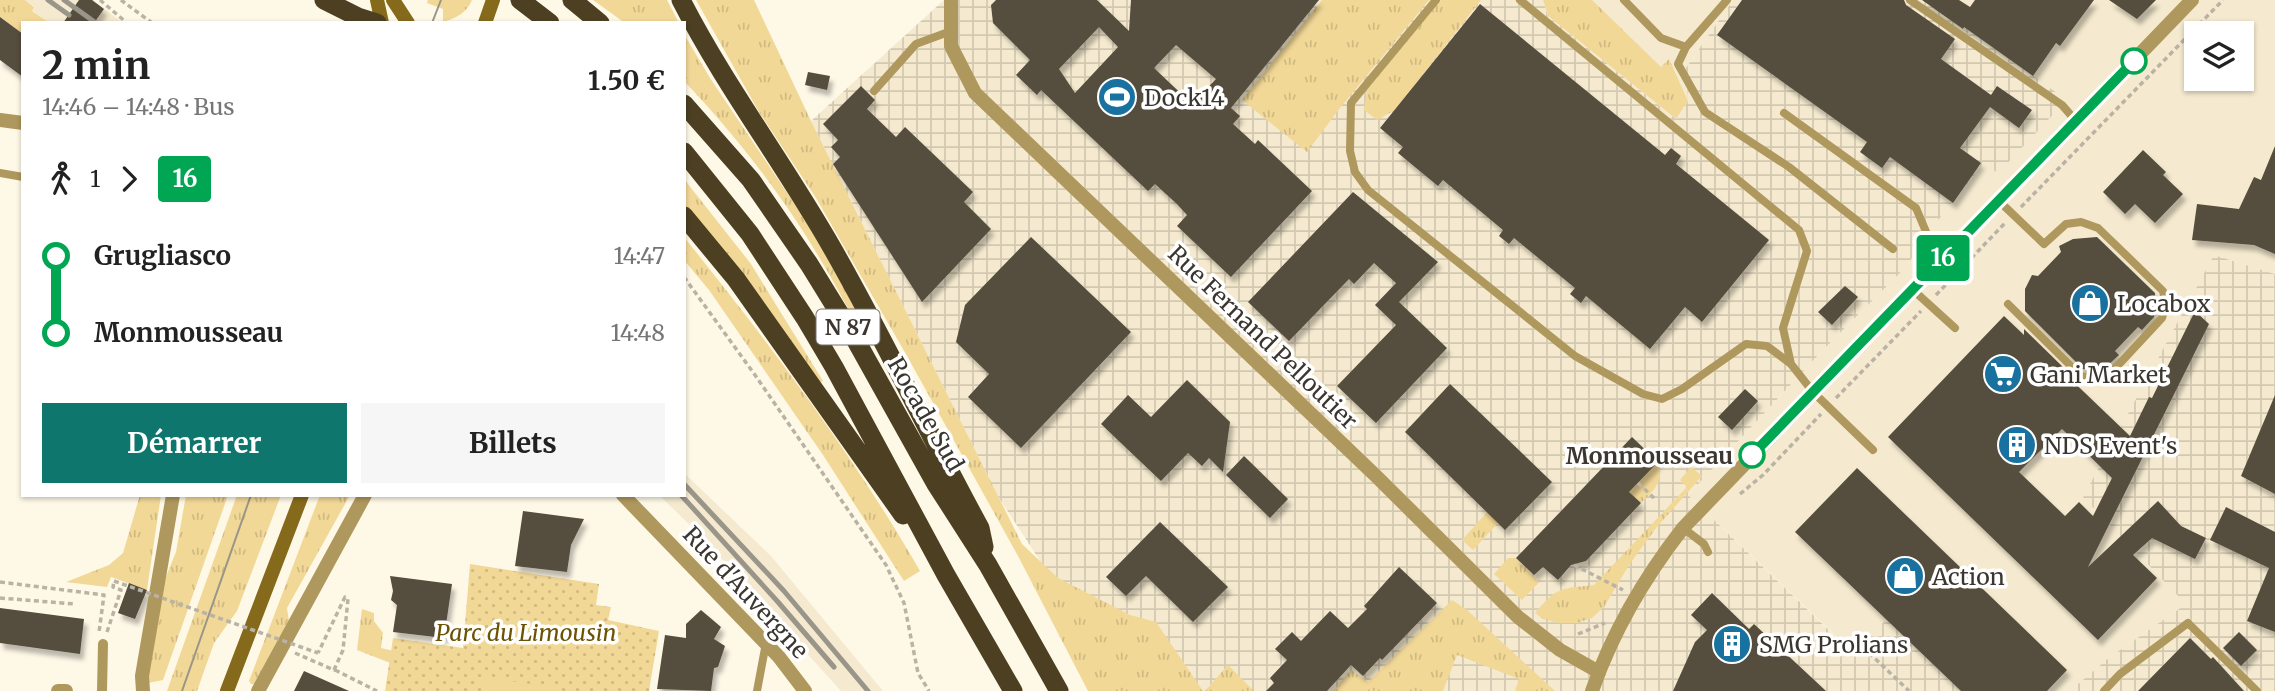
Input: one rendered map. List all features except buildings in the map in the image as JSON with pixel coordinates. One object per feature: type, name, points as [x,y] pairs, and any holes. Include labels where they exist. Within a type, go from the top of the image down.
[{"type":"highway","points":[[324,0],[358,17],[373,21]]},
{"type":"highway","points":[[520,0],[547,21]]},
{"type":"highway","points":[[572,0],[598,21]]},
{"type":"highway","points":[[681,0],[707,49],[829,243],[881,337],[980,528],[988,565]]},
{"type":"highway","name":"Rocade Sud","points":[[686,106],[751,180],[809,264],[854,337],[936,484],[988,565],[1059,691]]},
{"type":"highway","name":"N 87","points":[[686,154],[742,224],[780,277],[867,426],[946,575],[1013,691]]},
{"type":"highway","points":[[686,218],[736,279],[946,575]]},
{"type":"main road","points":[[377,0],[380,21]]},
{"type":"main road","points":[[393,0],[407,21]]},
{"type":"main road","points":[[486,21],[493,2]]},
{"type":"main road","points":[[227,691],[301,497]]},
{"type":"street","name":"Rue Fernand Pelloutier","points":[[951,0],[951,46],[975,93],[1367,466],[1518,617],[1560,650],[1599,672]]},
{"type":"street","points":[[1592,691],[1632,600],[1683,528],[2192,0]]},
{"type":"street","points":[[0,120],[21,123]]},
{"type":"street","points":[[143,691],[142,676],[173,497]]},
{"type":"street","points":[[258,691],[364,497]]},
{"type":"street","name":"Rue d'Auvergne","points":[[625,497],[766,643],[805,691]]},
{"type":"street","points":[[102,691],[103,644]]},
{"type":"street","points":[[58,691],[65,691]]},
{"type":"lane","points":[[1436,0],[1351,103],[1350,151],[1355,172],[1368,190],[1575,356],[1643,394],[1662,399],[1682,389],[1746,344],[1767,346],[1791,364],[1813,392],[1873,450]]},
{"type":"lane","points":[[1520,0],[1799,230],[1807,251],[1783,328],[1791,364]]},
{"type":"lane","points":[[1624,0],[1661,38],[1686,47]]},
{"type":"lane","points":[[1727,0],[1686,47],[1678,64],[1705,113],[1789,167],[1894,249]]},
{"type":"lane","points":[[1910,0],[2062,105],[2076,121]]},
{"type":"lane","points":[[874,90],[916,44],[951,31]]},
{"type":"lane","points":[[1784,113],[1916,208],[1927,234],[1948,253]]},
{"type":"lane","points":[[0,173],[21,177]]},
{"type":"lane","points":[[1999,201],[2044,244],[2066,225],[2081,222],[2098,228],[2163,291],[2166,306],[2162,318],[2109,375],[2095,378],[2081,376],[2008,304]]},
{"type":"lane","points":[[1912,289],[1955,328]]},
{"type":"lane","points":[[1683,528],[1704,544],[1708,552]]},
{"type":"lane","points":[[2104,691],[2120,674],[2188,623],[2257,691]]},
{"type":"lane","points":[[757,691],[766,643]]},
{"type":"path","points":[[100,0],[125,21]]},
{"type":"path","points":[[121,0],[149,21]]},
{"type":"path","points":[[1736,497],[1763,475],[2223,0]]},
{"type":"path","points":[[686,280],[886,565],[904,603],[918,673],[929,691]]},
{"type":"path","points":[[1638,483],[1655,499]]},
{"type":"path","points":[[1574,565],[1623,590]]},
{"type":"path","points":[[0,582],[104,595],[98,643],[103,644],[121,590],[113,587],[114,582],[318,653],[345,597],[348,599],[343,650],[334,670]]},
{"type":"path","points":[[0,598],[75,604]]},
{"type":"path","points":[[284,647],[377,691]]},
{"type":"path","points":[[1863,647],[1909,691]]},
{"type":"shaded area","points":[[25,0],[93,0],[120,21],[47,21],[31,10],[34,6]]},
{"type":"shaded area","points":[[944,0],[1543,0],[1548,16],[1676,119],[1688,101],[1686,68],[1733,0],[1927,0],[2057,93],[2062,105],[1998,173],[1983,164],[1927,234],[1907,266],[1822,351],[1688,495],[1855,655],[1886,619],[1961,691],[1125,691],[999,498],[811,121]]},
{"type":"shaded area","points":[[1543,0],[1733,0],[1686,68],[1688,101]]},
{"type":"shaded area","points":[[1927,0],[2275,0],[2275,274],[2214,255],[2186,604],[2106,660],[2070,691],[1961,691],[1886,620],[1856,655],[1688,495],[1822,351],[1907,266],[1927,234],[1983,164],[2056,93]]},
{"type":"shaded area","points":[[2214,255],[2275,274],[2275,691],[2070,691],[2106,660],[2186,604],[2083,497]]},
{"type":"shaded area","points":[[686,475],[771,556],[883,691],[841,691],[699,534],[661,497],[686,497]]},
{"type":"green space","points":[[0,0],[25,0],[34,7],[32,11],[47,21],[21,21],[21,33],[0,17]]},
{"type":"green space","points":[[428,0],[472,0],[461,14],[446,21],[443,21],[443,9],[427,3]]},
{"type":"green space","points":[[593,0],[667,0],[678,21],[622,21]]},
{"type":"green space","points":[[696,0],[754,0],[811,121],[1022,544],[1058,578],[1130,615],[1156,622],[1203,691],[1088,691],[1018,556],[907,356],[816,198],[759,112]]},
{"type":"green space","points":[[1322,0],[1429,0],[1307,152],[1242,100]]},
{"type":"green space","points":[[1441,0],[1481,0],[1395,110],[1377,120],[1364,110],[1367,90]]},
{"type":"green space","points":[[1543,0],[1592,0],[1661,67],[1669,59],[1688,101],[1676,119],[1548,16]]},
{"type":"green space","points":[[686,37],[710,78],[802,215],[863,318],[855,322],[799,225],[757,166],[686,83]]},
{"type":"green space","points":[[686,182],[751,264],[823,381],[819,383],[686,211]]},
{"type":"green space","points":[[686,240],[838,441],[920,571],[904,581],[823,455],[709,290],[686,262]]},
{"type":"green space","points":[[1658,462],[1659,480],[1641,503],[1629,492]]},
{"type":"green space","points":[[1691,467],[1702,476],[1656,528],[1629,565],[1604,607],[1592,618],[1577,623],[1558,623],[1543,619],[1535,613],[1560,590],[1594,585],[1687,487],[1680,480]]},
{"type":"green space","points":[[139,497],[161,497],[147,590],[111,577],[107,587],[66,582],[109,565],[123,553]]},
{"type":"green space","points":[[186,497],[227,497],[163,680],[148,683],[148,668],[165,579],[176,552]]},
{"type":"green space","points":[[236,497],[280,497],[237,611],[214,643],[197,691],[167,691]]},
{"type":"green space","points":[[319,497],[349,497],[287,608],[289,621],[254,684],[249,681]]},
{"type":"green space","points":[[1487,512],[1498,523],[1473,550],[1462,540]]},
{"type":"green space","points":[[1508,558],[1516,558],[1539,582],[1522,600],[1494,574]]},
{"type":"green space","name":"Parc du Limousin","points":[[470,564],[599,584],[596,605],[611,607],[608,620],[659,631],[649,691],[385,691],[393,638],[463,648]]},
{"type":"green space","points":[[1452,600],[1467,610],[1555,691],[1515,691],[1519,679],[1457,655],[1443,691],[1333,691],[1351,670],[1368,682]]},
{"type":"green space","points":[[362,609],[374,613],[374,621],[383,633],[381,648],[447,663],[411,671],[357,650]]},
{"type":"green space","points":[[1228,665],[1254,691],[1205,691]]},
{"type":"green space","points":[[485,678],[553,687],[553,691],[484,691]]},
{"type":"tram line","points":[[433,21],[441,0]]},
{"type":"tram line","points":[[182,691],[250,497]]},
{"type":"railway","points":[[48,0],[69,15]]},
{"type":"railway","points":[[64,0],[93,21]]},
{"type":"railway","points":[[686,486],[784,591],[868,691]]},
{"type":"railway","points":[[683,497],[834,667]]},
{"type":"bus line","name":"16","points":[[1752,455],[2134,61]]},
{"type":"place","name":"Dock14","points":[[1117,97]]},
{"type":"place","name":"Locabox","points":[[2090,303]]},
{"type":"place","name":"Gani Market","points":[[2003,374]]},
{"type":"place","name":"NDS Event's","points":[[2017,445]]},
{"type":"place","name":"Monmousseau","points":[[1752,455]]},
{"type":"place","name":"Action","points":[[1905,576]]},
{"type":"place","name":"SMG Prolians","points":[[1732,644]]}]
